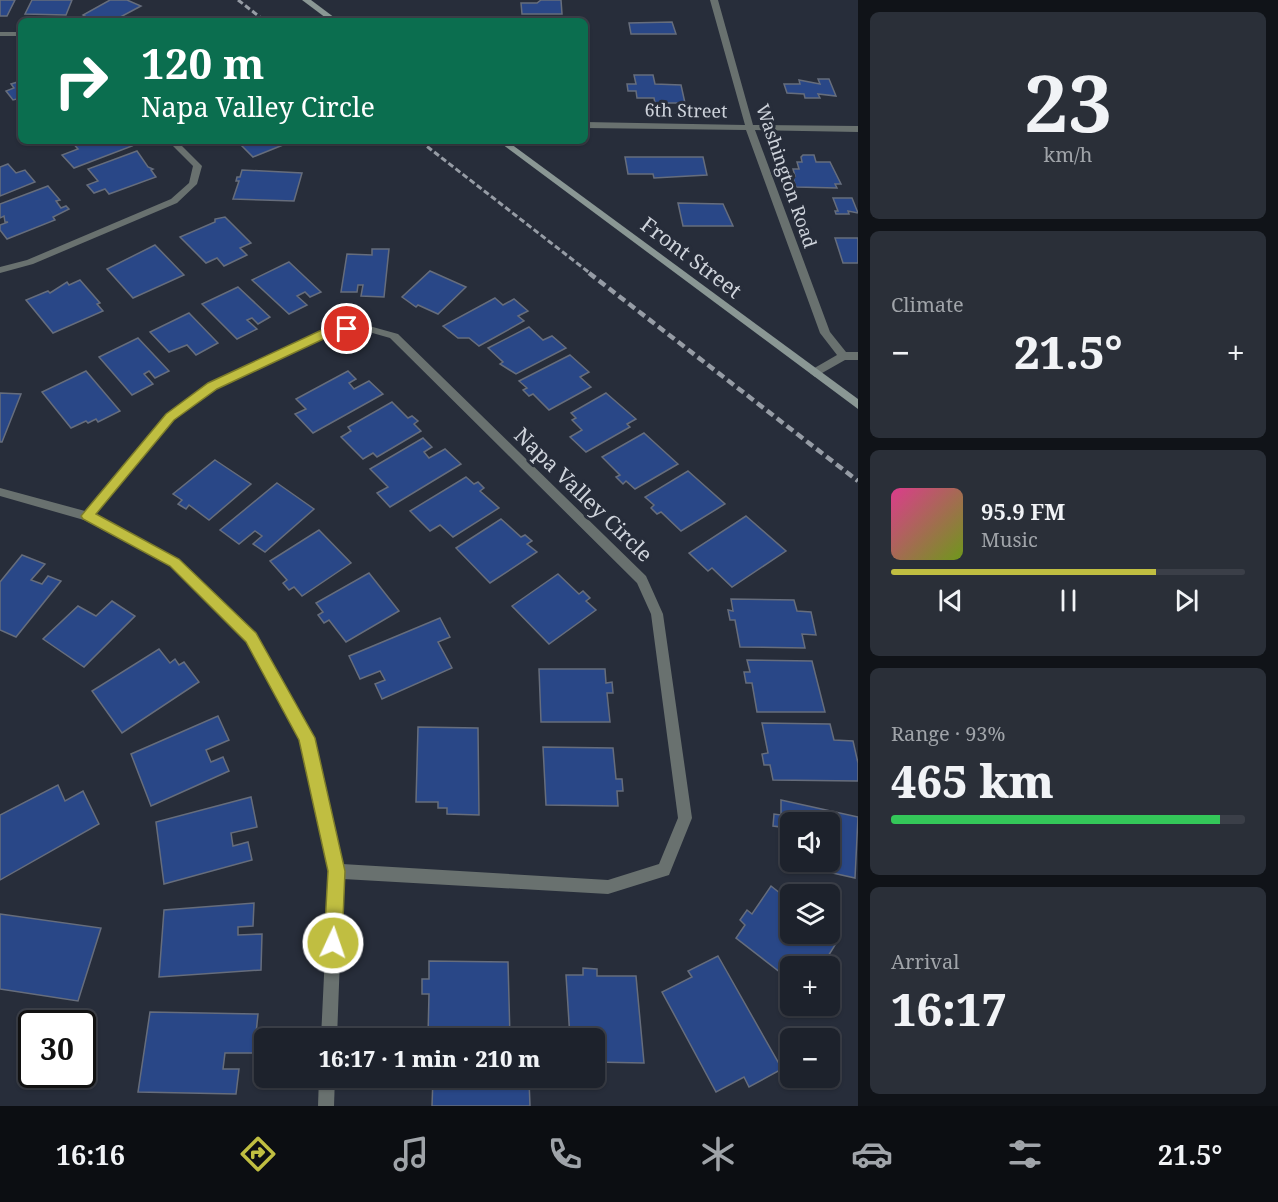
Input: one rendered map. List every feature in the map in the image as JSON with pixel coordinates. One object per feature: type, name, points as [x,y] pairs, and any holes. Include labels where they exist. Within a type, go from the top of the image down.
[{"type":"street","points":[[306,0],[331,18]]},
{"type":"street","name":"Washington Road","points":[[714,0],[750,128],[825,333],[843,357]]},
{"type":"street","points":[[0,34],[18,34]]},
{"type":"street","name":"6th Street","points":[[588,125],[858,129]]},
{"type":"street","points":[[0,270],[30,262],[174,201],[193,184],[198,166],[175,144]]},
{"type":"street","name":"Front Street","points":[[506,144],[858,405]]},
{"type":"street","name":"Napa Valley Circle","points":[[87,516],[170,417],[213,386],[332,330],[362,327],[394,336],[642,580],[657,614],[685,818],[664,870],[608,887],[336,871]]},
{"type":"street","points":[[815,373],[843,357],[858,356]]},
{"type":"street","points":[[0,492],[87,516],[174,562],[251,638],[307,738],[336,871],[329,1028]]},
{"type":"street","points":[[326,1106],[327,1088]]},
{"type":"building","points":[[0,0],[15,0],[7,16],[0,16]]},
{"type":"building","points":[[32,0],[72,0],[66,15],[25,14]]},
{"type":"building","points":[[110,0],[127,0],[141,6],[119,18],[88,18],[83,15]]},
{"type":"building","points":[[541,0],[561,0],[562,14],[522,14],[521,3],[537,3]]},
{"type":"building","points":[[672,22],[676,34],[631,34],[629,23]]},
{"type":"building","points":[[634,75],[653,75],[655,84],[681,85],[685,103],[655,103],[654,98],[637,98],[636,91],[628,91],[627,84],[636,84]]},
{"type":"building","points":[[818,79],[829,79],[836,96],[818,94],[820,98],[805,98],[804,94],[787,93],[784,84],[800,84],[799,80],[820,84]]},
{"type":"building","points":[[18,82],[18,99],[13,100],[6,91],[14,88],[11,84]]},
{"type":"building","points":[[74,144],[130,144],[132,146],[74,168],[62,155],[78,149]]},
{"type":"building","points":[[240,144],[286,144],[253,157]]},
{"type":"building","points":[[137,151],[148,167],[153,169],[151,170],[156,177],[109,194],[105,189],[94,193],[87,185],[98,181],[88,169]]},
{"type":"building","points":[[803,155],[814,155],[816,162],[830,162],[841,184],[835,184],[837,188],[796,187],[792,175],[795,176],[793,169],[799,169],[797,162],[802,162]]},
{"type":"building","points":[[625,157],[703,157],[707,175],[654,178],[653,174],[628,174]]},
{"type":"building","points":[[8,164],[16,173],[25,170],[35,182],[0,196],[0,167]]},
{"type":"building","points":[[242,170],[302,173],[294,201],[233,199],[239,181],[236,181],[237,177],[240,177]]},
{"type":"building","points":[[48,186],[60,200],[56,201],[61,208],[66,206],[69,209],[53,217],[55,220],[7,239],[0,230],[0,225],[8,222],[5,222],[4,216],[0,218],[0,204]]},
{"type":"building","points":[[833,198],[852,198],[858,213],[848,211],[849,214],[836,214],[835,211],[838,211]]},
{"type":"building","points":[[678,203],[723,204],[733,226],[683,226]]},
{"type":"building","points":[[225,217],[251,243],[240,248],[247,255],[224,266],[217,258],[206,263],[180,237],[215,222],[215,219]]},
{"type":"building","points":[[835,238],[858,238],[858,263],[843,263]]},
{"type":"building","points":[[155,245],[184,275],[133,298],[107,269]]},
{"type":"building","points":[[372,249],[389,249],[384,297],[361,296],[363,285],[358,285],[357,292],[341,292],[347,254],[372,255]]},
{"type":"building","points":[[289,262],[321,292],[310,297],[305,292],[297,296],[307,305],[289,314],[252,280]]},
{"type":"building","points":[[430,271],[466,287],[438,314],[418,305],[416,307],[402,297]]},
{"type":"building","points":[[80,280],[100,303],[97,304],[103,311],[53,333],[26,300],[48,291],[50,293],[67,282],[69,285]]},
{"type":"building","points":[[238,287],[270,317],[258,324],[252,318],[247,320],[257,329],[237,339],[202,304]]},
{"type":"building","points":[[495,298],[503,305],[514,299],[528,311],[518,316],[524,321],[479,346],[469,338],[458,338],[443,326]]},
{"type":"building","points":[[189,313],[218,343],[196,355],[187,345],[169,352],[150,332]]},
{"type":"building","points":[[529,327],[543,340],[552,336],[566,348],[516,374],[500,364],[503,362],[488,348]]},
{"type":"building","points":[[138,338],[169,371],[155,378],[149,371],[144,374],[153,384],[132,395],[99,357]]},
{"type":"building","points":[[570,355],[589,372],[580,377],[591,387],[549,410],[533,394],[529,396],[523,390],[527,388],[519,381]]},
{"type":"building","points":[[86,371],[120,411],[98,422],[96,419],[88,423],[86,421],[71,428],[42,392]]},
{"type":"building","points":[[348,371],[356,379],[349,383],[354,389],[369,381],[383,394],[313,433],[295,414],[306,409],[296,399]]},
{"type":"building","points":[[0,393],[21,394],[2,442],[0,442]]},
{"type":"building","points":[[606,393],[636,419],[627,424],[630,427],[586,452],[570,437],[582,430],[572,420],[576,418],[571,413]]},
{"type":"building","points":[[392,402],[408,418],[412,416],[418,421],[414,424],[421,431],[377,457],[373,453],[363,459],[341,437],[351,431],[348,427]]},
{"type":"building","points":[[644,433],[678,464],[635,489],[626,481],[623,484],[616,477],[620,475],[602,457]]},
{"type":"building","points":[[423,438],[432,447],[424,452],[429,458],[445,449],[461,464],[390,507],[377,493],[388,487],[370,469]]},
{"type":"building","points":[[215,460],[251,484],[209,520],[189,505],[186,509],[178,504],[182,500],[173,494]]},
{"type":"building","points":[[688,471],[725,504],[681,531],[661,512],[657,514],[651,508],[654,505],[645,497]]},
{"type":"building","points":[[466,477],[474,484],[478,482],[484,488],[480,491],[499,508],[453,537],[440,525],[430,531],[410,511]]},
{"type":"building","points":[[277,483],[314,509],[265,552],[253,544],[262,536],[255,531],[239,544],[220,530]]},
{"type":"building","points":[[746,516],[786,551],[732,587],[712,568],[708,571],[689,553]]},
{"type":"building","points":[[501,519],[521,537],[525,535],[532,541],[527,544],[537,552],[490,583],[456,548]]},
{"type":"building","points":[[319,530],[351,563],[302,596],[294,587],[289,590],[283,583],[287,580],[270,561]]},
{"type":"building","points":[[22,555],[45,564],[31,580],[42,584],[48,576],[61,581],[16,637],[0,630],[0,582]]},
{"type":"building","points":[[369,573],[399,611],[346,642],[329,620],[324,623],[318,615],[323,612],[316,603]]},
{"type":"building","points":[[558,574],[579,594],[583,591],[590,598],[586,601],[596,610],[549,644],[512,606]]},
{"type":"building","points":[[731,599],[794,600],[797,611],[811,612],[816,635],[802,634],[805,648],[740,647],[735,620],[730,620],[728,610],[733,611]]},
{"type":"building","points":[[112,601],[135,616],[84,667],[43,639],[78,606],[96,616]]},
{"type":"building","points":[[440,618],[450,637],[438,642],[452,668],[382,699],[375,684],[385,680],[380,671],[360,679],[349,656]]},
{"type":"building","points":[[159,649],[170,663],[175,659],[179,665],[184,662],[199,682],[122,733],[92,691]]},
{"type":"building","points":[[747,660],[812,661],[825,712],[757,712],[752,683],[746,683],[744,672],[750,672]]},
{"type":"building","points":[[539,669],[605,669],[606,683],[612,682],[613,693],[607,693],[610,722],[541,722]]},
{"type":"building","points":[[218,716],[229,740],[206,750],[211,762],[223,757],[229,771],[151,806],[131,754]]},
{"type":"building","points":[[762,723],[830,724],[834,740],[853,741],[858,763],[858,781],[773,780],[770,765],[764,765],[762,754],[768,753]]},
{"type":"building","points":[[418,727],[478,728],[479,815],[447,814],[447,808],[438,808],[438,802],[416,802]]},
{"type":"building","points":[[543,747],[613,748],[616,779],[622,779],[623,791],[617,791],[618,806],[546,805]]},
{"type":"building","points":[[58,785],[65,801],[83,791],[99,824],[0,880],[0,815]]},
{"type":"building","points":[[251,797],[257,827],[231,833],[233,846],[248,842],[252,860],[164,884],[156,822]]},
{"type":"building","points":[[781,800],[835,812],[781,812]]},
{"type":"building","points":[[840,813],[858,817],[855,878],[828,872],[840,872]]},
{"type":"building","points":[[774,814],[780,815],[780,827],[773,826]]},
{"type":"building","points":[[771,886],[780,893],[780,944],[836,944],[828,956],[780,956],[780,972],[736,938],[745,925],[740,920],[747,910],[752,914]]},
{"type":"building","points":[[254,903],[253,926],[238,927],[238,935],[262,934],[261,970],[159,977],[164,910]]},
{"type":"building","points":[[0,914],[101,928],[78,1001],[0,989]]},
{"type":"building","points":[[718,956],[780,1065],[780,1070],[749,1087],[744,1077],[716,1092],[662,992],[692,977],[688,971]]},
{"type":"building","points":[[429,961],[508,962],[510,1028],[428,1028],[429,994],[422,994],[422,979],[429,979]]},
{"type":"building","points":[[583,968],[597,969],[597,976],[636,976],[644,1063],[605,1062],[605,1028],[569,1028],[566,975],[583,975]]},
{"type":"building","points":[[150,1012],[258,1014],[257,1028],[254,1028],[254,1053],[225,1053],[223,1069],[239,1069],[236,1094],[138,1092]]},
{"type":"building","points":[[433,1088],[529,1088],[530,1106],[432,1106]]},
{"type":"railway","points":[[238,0],[261,18]]},
{"type":"railway","points":[[424,144],[591,274]]},
{"type":"railway","points":[[589,273],[858,481]]},
{"type":"route","points":[[333,943],[336,871],[307,738],[251,638],[174,562],[87,516],[170,417],[213,386],[332,330],[347,329]]}]
